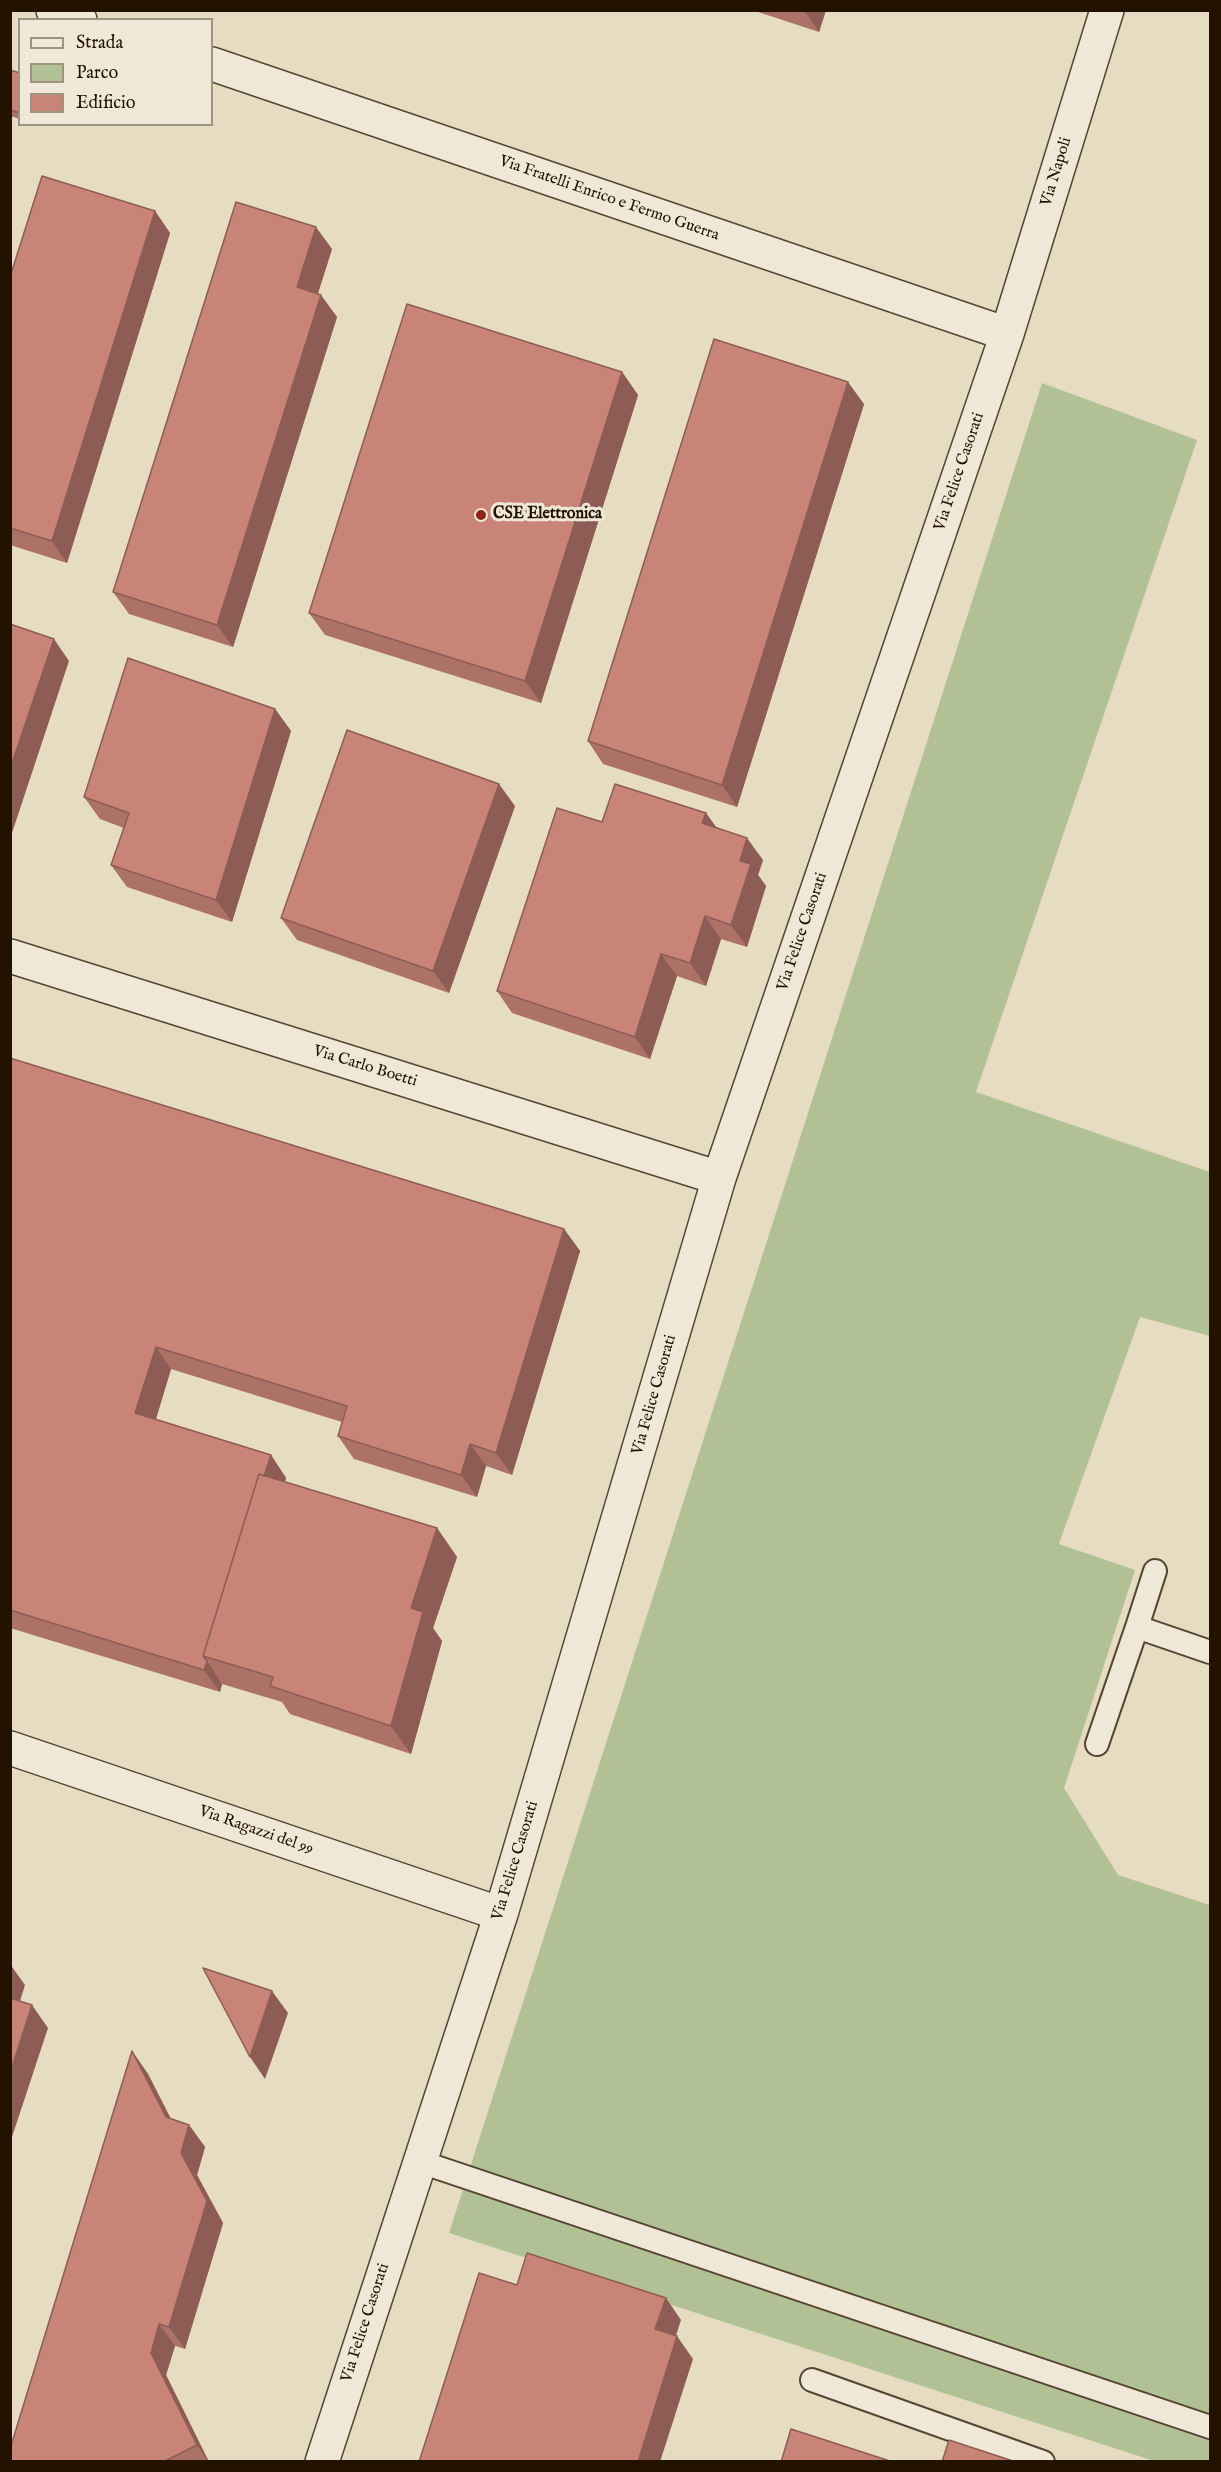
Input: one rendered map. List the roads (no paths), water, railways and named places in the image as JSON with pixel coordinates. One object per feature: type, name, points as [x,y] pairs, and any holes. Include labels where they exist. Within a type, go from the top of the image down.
[{"type":"street","points":[[53,10],[75,18]]},
{"type":"street","name":"Via Napoli","points":[[1007,334],[1107,10]]},
{"type":"street","name":"Via Fratelli Enrico e Fermo Guerra","points":[[213,64],[1007,334]]},
{"type":"street","name":"Via Felice Casorati","points":[[322,2462],[418,2161],[501,1914],[719,1178],[1007,334]]},
{"type":"street","name":"Via Carlo Boetti","points":[[10,956],[719,1178]]},
{"type":"street","name":"Via Ragazzi del 99","points":[[10,1748],[501,1914]]},
{"type":"lane","points":[[1097,1744],[1155,1571]]},
{"type":"lane","points":[[1137,1627],[1210,1652]]},
{"type":"lane","points":[[418,2161],[1210,2427]]},
{"type":"lane","points":[[812,2380],[1043,2462]]},
{"type":"place","name":"CSE Elettronica","points":[[481,515]]}]
